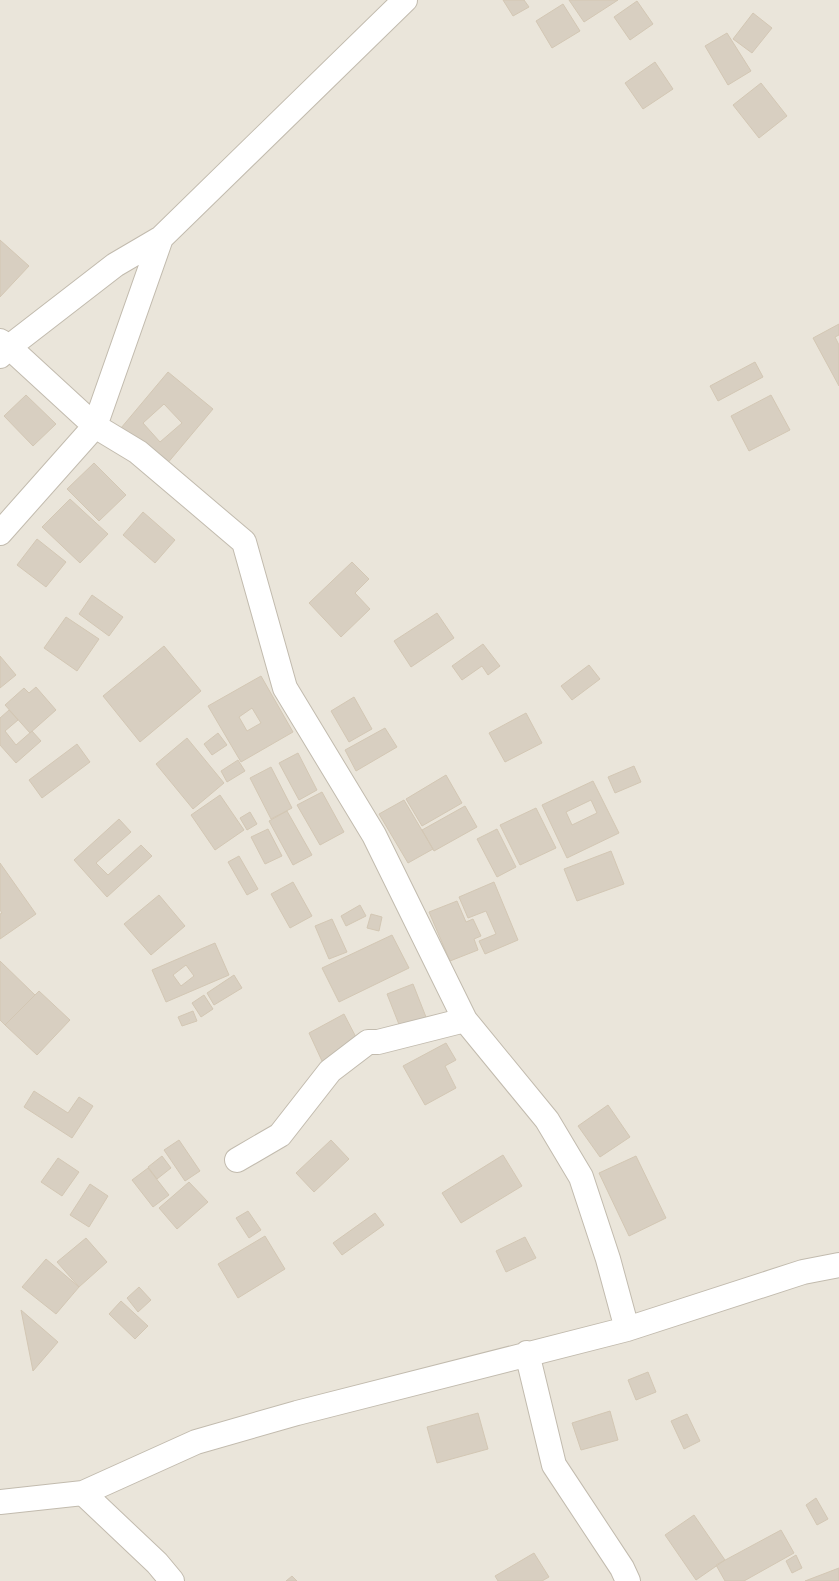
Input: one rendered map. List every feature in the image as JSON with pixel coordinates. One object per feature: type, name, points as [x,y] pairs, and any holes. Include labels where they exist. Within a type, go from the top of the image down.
[{"type":"street","points":[[405,0],[161,238],[116,266],[3,348],[95,426],[138,452],[244,542],[285,688],[374,835],[465,1020],[547,1120],[581,1177],[608,1259],[627,1329]]},
{"type":"street","points":[[0,533],[95,426],[161,238]]},
{"type":"street","points":[[237,1160],[280,1135],[330,1071],[368,1042],[378,1042],[465,1020]]},
{"type":"street","points":[[0,1502],[84,1493],[196,1442],[297,1413],[627,1329],[803,1272],[839,1265]]},
{"type":"street","points":[[527,1353],[554,1465],[622,1568],[628,1581]]},
{"type":"street","points":[[84,1493],[157,1563],[172,1581]]},
{"type":"shaded area","points":[[0,0],[839,0],[839,1581],[0,1581]]},
{"type":"building","points":[[503,0],[524,0],[529,7],[513,16]]},
{"type":"building","points":[[569,0],[618,0],[584,22]]},
{"type":"building","points":[[637,1],[653,24],[630,40],[614,17]]},
{"type":"building","points":[[563,4],[580,31],[552,48],[536,21]]},
{"type":"building","points":[[753,13],[772,28],[752,53],[733,39]]},
{"type":"building","points":[[727,33],[751,71],[728,85],[705,46]]},
{"type":"building","points":[[655,62],[673,89],[643,109],[625,83]]},
{"type":"building","points":[[761,83],[787,116],[759,138],[733,105]]},
{"type":"building","points":[[0,240],[29,266],[0,297]]},
{"type":"building","points":[[839,324],[839,335],[835,337],[839,345],[839,386],[813,338]]},
{"type":"building","points":[[755,362],[763,377],[718,401],[710,386]]},
{"type":"building","points":[[168,372],[213,409],[166,465],[121,428]],"holes":[[[164,404],[182,423],[160,442],[143,423]]]},
{"type":"building","points":[[26,395],[56,424],[33,446],[4,416]]},
{"type":"building","points":[[771,395],[790,430],[749,451],[731,416]]},
{"type":"building","points":[[94,463],[126,495],[99,521],[67,489]]},
{"type":"building","points":[[70,499],[108,534],[80,563],[42,527]]},
{"type":"building","points":[[143,512],[175,540],[155,563],[123,535]]},
{"type":"building","points":[[37,539],[66,562],[46,587],[17,565]]},
{"type":"building","points":[[352,562],[369,579],[355,593],[370,609],[341,637],[309,603]]},
{"type":"building","points":[[92,595],[123,617],[109,636],[79,614]]},
{"type":"building","points":[[437,613],[454,638],[411,667],[394,641]]},
{"type":"building","points":[[66,617],[99,639],[77,671],[44,648]]},
{"type":"building","points":[[483,644],[500,666],[488,675],[482,666],[462,680],[452,666]]},
{"type":"building","points":[[164,646],[201,691],[140,742],[103,696]]},
{"type":"building","points":[[0,656],[16,675],[0,688]]},
{"type":"building","points":[[589,665],[600,679],[572,700],[561,686]]},
{"type":"building","points":[[261,676],[293,732],[241,762],[208,706]],"holes":[[[252,708],[261,723],[247,731],[239,717]]]},
{"type":"building","points":[[36,687],[56,710],[30,733],[5,705],[24,688],[29,693]]},
{"type":"building","points":[[354,697],[372,729],[349,742],[331,711]]},
{"type":"building","points":[[9,710],[18,720],[5,731],[16,745],[32,731],[41,741],[16,763],[0,745],[0,718]]},
{"type":"building","points":[[526,713],[542,743],[505,762],[489,733]]},
{"type":"building","points":[[385,728],[397,747],[356,771],[345,750]]},
{"type":"building","points":[[218,733],[227,745],[212,755],[204,744]]},
{"type":"building","points":[[187,738],[224,783],[193,809],[156,764]]},
{"type":"building","points":[[77,744],[90,762],[42,798],[29,780]]},
{"type":"building","points":[[298,753],[317,790],[299,800],[279,763]]},
{"type":"building","points":[[238,760],[245,771],[227,782],[221,771]]},
{"type":"building","points":[[634,766],[641,782],[615,793],[608,777]]},
{"type":"building","points":[[271,767],[292,808],[271,819],[250,778]]},
{"type":"building","points":[[446,775],[462,803],[422,826],[406,799]]},
{"type":"building","points":[[593,781],[619,833],[567,858],[542,805]],"holes":[[[591,800],[597,813],[572,825],[566,812]]]},
{"type":"building","points":[[322,792],[344,832],[320,845],[297,805]]},
{"type":"building","points":[[220,795],[244,830],[215,850],[191,815]]},
{"type":"building","points":[[404,800],[433,849],[408,863],[379,814]]},
{"type":"building","points":[[465,806],[477,827],[434,851],[422,830]]},
{"type":"building","points":[[536,808],[556,848],[520,865],[500,825]]},
{"type":"building","points":[[287,811],[312,855],[293,865],[269,821]]},
{"type":"building","points":[[250,812],[257,824],[247,830],[240,818]]},
{"type":"building","points":[[119,819],[131,832],[96,863],[108,875],[141,845],[152,856],[107,897],[74,860]]},
{"type":"building","points":[[268,829],[282,856],[265,864],[251,837]]},
{"type":"building","points":[[497,829],[516,867],[497,877],[477,839]]},
{"type":"building","points":[[611,851],[624,884],[577,901],[564,869]]},
{"type":"building","points":[[239,856],[258,889],[247,895],[228,862]]},
{"type":"building","points":[[0,863],[36,914],[0,939],[0,914],[2,913],[0,910]]},
{"type":"building","points":[[293,882],[312,916],[290,928],[271,894]]},
{"type":"building","points":[[494,882],[518,940],[485,954],[479,941],[496,934],[486,911],[468,918],[459,897]]},
{"type":"building","points":[[159,895],[185,926],[151,955],[124,924]]},
{"type":"building","points":[[457,901],[466,922],[473,919],[481,936],[474,939],[478,950],[450,961],[429,912]]},
{"type":"building","points":[[360,905],[366,916],[346,926],[341,916]]},
{"type":"building","points":[[371,914],[382,917],[379,931],[367,928]]},
{"type":"building","points":[[332,919],[347,952],[329,959],[315,926]]},
{"type":"building","points":[[392,935],[409,968],[339,1002],[322,968]]},
{"type":"building","points":[[215,943],[229,975],[166,1002],[152,970]],"holes":[[[186,965],[194,976],[181,986],[173,975]]]},
{"type":"building","points":[[0,961],[35,995],[5,1025],[0,1020]]},
{"type":"building","points":[[234,975],[242,988],[214,1005],[207,993]]},
{"type":"building","points":[[413,984],[426,1017],[400,1027],[387,994]]},
{"type":"building","points":[[39,991],[70,1020],[37,1055],[5,1025]]},
{"type":"building","points":[[204,995],[213,1009],[201,1017],[192,1003]]},
{"type":"building","points":[[193,1011],[197,1021],[182,1026],[178,1017]]},
{"type":"building","points":[[344,1014],[359,1043],[322,1061],[309,1033]]},
{"type":"building","points":[[446,1043],[456,1060],[445,1066],[456,1088],[425,1105],[403,1066]]},
{"type":"building","points":[[34,1091],[68,1113],[79,1097],[93,1106],[72,1138],[24,1107]]},
{"type":"building","points":[[608,1105],[630,1137],[600,1157],[578,1126]]},
{"type":"building","points":[[179,1140],[200,1171],[185,1181],[164,1150]]},
{"type":"building","points":[[331,1140],[349,1159],[314,1192],[296,1173]]},
{"type":"building","points":[[503,1155],[522,1186],[461,1223],[442,1193]]},
{"type":"building","points":[[162,1156],[171,1168],[157,1179],[148,1167]]},
{"type":"building","points":[[636,1156],[666,1218],[629,1236],[599,1173]]},
{"type":"building","points":[[58,1158],[79,1172],[62,1196],[41,1182]]},
{"type":"building","points":[[148,1168],[169,1195],[153,1207],[132,1180]]},
{"type":"building","points":[[189,1182],[208,1202],[177,1229],[159,1208]]},
{"type":"building","points":[[90,1184],[108,1196],[89,1227],[70,1215]]},
{"type":"building","points":[[248,1211],[261,1230],[249,1238],[236,1218]]},
{"type":"building","points":[[375,1213],[384,1225],[342,1255],[333,1243]]},
{"type":"building","points":[[265,1236],[285,1269],[238,1298],[218,1264]]},
{"type":"building","points":[[525,1237],[536,1258],[506,1272],[496,1251]]},
{"type":"building","points":[[86,1238],[107,1262],[79,1287],[57,1262]]},
{"type":"building","points":[[46,1259],[79,1287],[56,1314],[22,1287]]},
{"type":"building","points":[[139,1287],[151,1300],[138,1312],[127,1298]]},
{"type":"building","points":[[121,1301],[148,1326],[135,1339],[109,1314]]},
{"type":"building","points":[[21,1310],[58,1342],[33,1371]]},
{"type":"building","points":[[648,1372],[656,1392],[636,1400],[628,1380]]},
{"type":"building","points":[[610,1411],[618,1440],[581,1450],[572,1423]]},
{"type":"building","points":[[478,1413],[488,1449],[437,1463],[427,1427]]},
{"type":"building","points":[[687,1414],[700,1441],[684,1449],[671,1421]]},
{"type":"building","points":[[816,1498],[828,1519],[817,1525],[806,1505]]},
{"type":"building","points":[[694,1515],[725,1560],[696,1580],[665,1535]]},
{"type":"building","points":[[781,1530],[794,1553],[744,1581],[725,1581],[716,1565]]},
{"type":"building","points":[[534,1553],[549,1577],[542,1581],[498,1581],[495,1576]]},
{"type":"building","points":[[796,1555],[802,1568],[792,1573],[786,1561]]},
{"type":"building","points":[[839,1568],[839,1581],[805,1581]]},
{"type":"building","points":[[292,1576],[297,1581],[286,1581]]}]
